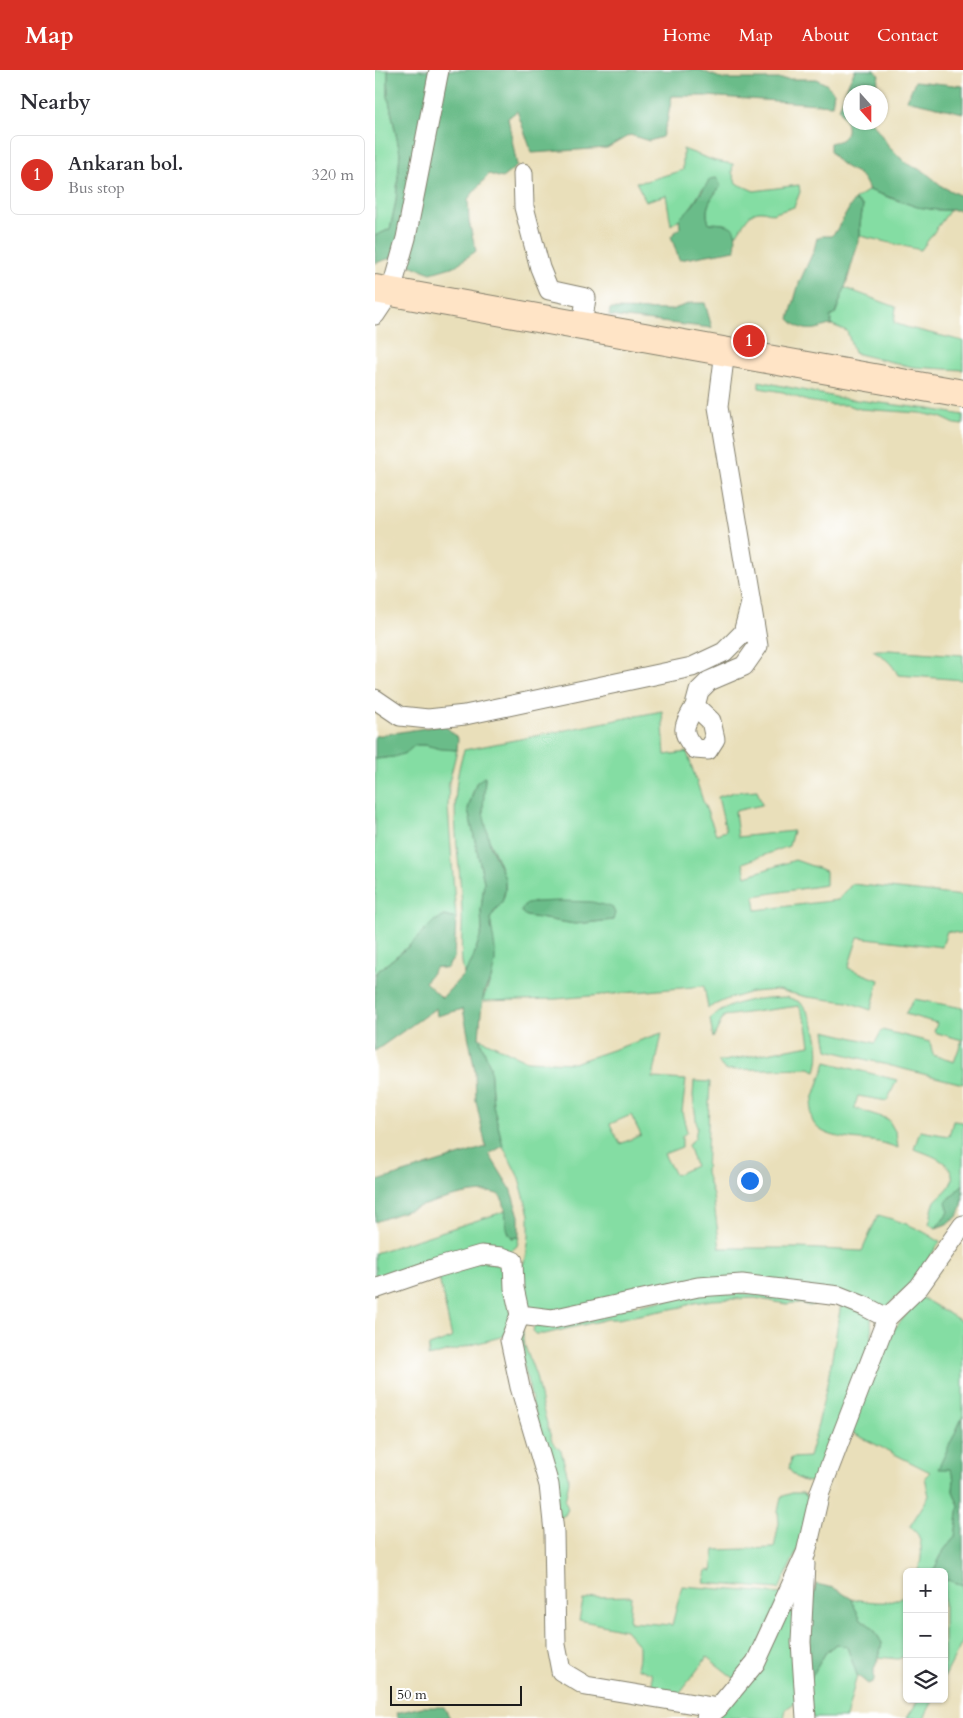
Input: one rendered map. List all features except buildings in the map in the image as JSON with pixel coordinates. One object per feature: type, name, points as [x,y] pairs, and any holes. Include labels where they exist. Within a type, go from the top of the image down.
[{"type":"main road","points":[[383,290],[963,394]]},
{"type":"street","points":[[375,315],[383,290],[406,238],[439,70]]},
{"type":"street","points":[[523,173],[524,207],[543,276],[549,290],[586,298],[582,326]]},
{"type":"street","points":[[695,706],[699,692],[709,681],[744,666],[758,646],[718,407],[725,351]]},
{"type":"street","points":[[375,699],[400,716],[428,719],[465,715],[692,666],[724,652],[743,633],[751,603]]},
{"type":"street","points":[[806,1718],[801,1642],[806,1553],[820,1492],[887,1318],[919,1286],[963,1225]]},
{"type":"street","points":[[375,1290],[436,1268],[481,1256],[502,1257],[513,1262],[514,1288],[520,1315],[509,1340],[520,1387],[549,1485],[554,1532],[556,1645],[561,1671],[586,1686],[712,1713],[757,1662],[806,1553]]},
{"type":"street","points":[[520,1315],[552,1319],[698,1287],[742,1284],[839,1296],[887,1318]]},
{"type":"green space","points":[[375,70],[388,70],[388,96],[400,153],[396,201],[390,229],[375,236]]},
{"type":"green space","points":[[388,70],[700,70],[723,79],[816,79],[826,84],[834,92],[832,105],[706,96],[672,96],[662,137],[649,141],[630,135],[607,148],[532,153],[517,111],[508,118],[517,166],[502,178],[489,174],[468,199],[469,222],[476,251],[455,266],[431,273],[391,258],[375,263],[375,236],[390,229],[396,201],[400,153],[388,96]]},
{"type":"green space","points":[[855,70],[875,70],[879,75],[877,85],[848,84]]},
{"type":"green space","points":[[915,81],[963,86],[963,113],[907,100]]},
{"type":"green space","points":[[843,98],[843,116],[839,109]]},
{"type":"green space","points":[[847,130],[878,130],[890,148],[906,163],[925,172],[943,187],[963,197],[963,210],[936,210],[917,207],[869,190],[860,175],[845,167],[830,151],[830,143],[841,140]]},
{"type":"green space","points":[[683,149],[715,161],[733,164],[732,172],[736,183],[754,191],[799,185],[800,192],[794,207],[772,214],[765,211],[754,212],[736,235],[728,226],[709,223],[707,218],[711,199],[721,186],[702,189],[689,209],[671,225],[666,195],[646,201],[636,182],[646,181],[683,170]]},
{"type":"green space","points":[[717,178],[721,186],[709,203],[707,218],[709,223],[729,225],[732,228],[736,235],[735,250],[679,260],[671,236],[680,228],[679,219],[693,205],[710,179]]},
{"type":"green space","points":[[869,190],[919,207],[950,210],[921,250],[860,236],[863,206],[854,200]]},
{"type":"green space","points":[[854,200],[863,206],[860,236],[845,288],[835,314],[830,317],[832,325],[818,329],[801,328],[789,319],[799,283],[814,250],[817,238],[831,236],[836,231]]},
{"type":"green space","points":[[845,288],[896,307],[894,323],[963,341],[963,370],[913,367],[854,353],[847,331],[832,325],[830,317],[835,314]]},
{"type":"green space","points":[[691,303],[705,303],[712,328],[609,316],[610,309],[671,310]]},
{"type":"green space","points":[[759,381],[840,398],[963,415],[963,425],[955,424],[940,417],[920,413],[860,409],[847,405],[831,405],[807,401],[783,392],[759,388]]},
{"type":"green space","points":[[873,650],[963,655],[963,680],[898,675],[881,655]]},
{"type":"green space","points":[[662,711],[665,755],[687,752],[716,834],[726,831],[718,797],[734,792],[757,790],[762,805],[735,811],[738,837],[793,831],[789,846],[743,863],[746,876],[795,860],[826,871],[826,885],[754,896],[756,910],[838,900],[852,884],[963,896],[963,934],[947,931],[942,947],[858,937],[848,968],[879,980],[871,1010],[848,1002],[807,997],[778,990],[752,992],[725,1000],[708,1008],[704,986],[556,999],[483,1001],[492,972],[493,949],[490,919],[501,903],[505,894],[505,886],[504,876],[484,821],[485,777],[476,783],[468,809],[484,882],[481,911],[482,931],[472,961],[464,974],[455,810],[459,770],[464,750]],"holes":[[[526,916],[614,920],[575,924]]]},
{"type":"green space","points":[[444,725],[458,738],[457,750],[415,745],[406,753],[394,757],[375,759],[375,736]]},
{"type":"green space","points":[[415,745],[457,750],[449,782],[448,807],[456,919],[445,916],[375,975],[375,759],[396,755]]},
{"type":"green space","points":[[485,776],[483,812],[490,845],[505,878],[505,890],[502,903],[490,919],[495,949],[495,962],[491,979],[484,992],[479,1038],[490,1066],[493,1105],[503,1146],[489,1154],[510,1188],[519,1216],[519,1237],[512,1238],[507,1229],[505,1207],[501,1197],[493,1193],[479,1192],[461,1195],[420,1206],[375,1222],[375,1182],[486,1147],[476,1101],[475,1071],[463,1009],[437,1016],[436,1008],[375,1051],[375,976],[377,972],[409,946],[434,921],[445,916],[456,919],[454,958],[446,969],[436,967],[425,982],[442,998],[464,974],[472,961],[482,931],[481,911],[484,882],[468,809],[476,783]]},
{"type":"green space","points":[[535,902],[592,902],[612,907],[615,913],[613,920],[575,924],[526,916],[521,912],[524,905]]},
{"type":"green space","points":[[787,997],[801,1003],[811,1018],[817,1036],[819,1054],[816,1071],[809,1068],[725,1070],[718,1062],[810,1045],[807,1025],[799,1006],[724,1016],[713,1038],[710,1019],[727,1008],[756,999]]},
{"type":"green space","points":[[914,999],[963,1008],[963,1084],[828,1050],[825,1031],[875,1043],[882,1030],[930,1042],[933,1055],[954,1062],[962,1040],[934,1032],[937,1023],[905,1014]]},
{"type":"green space","points":[[662,1033],[653,1078],[686,1080],[682,1112],[687,1132],[682,1136],[682,1147],[664,1154],[675,1175],[695,1166],[688,1145],[695,1138],[697,1127],[693,1096],[694,1081],[710,1082],[706,1173],[713,1196],[720,1248],[798,1248],[862,1251],[878,1215],[925,1232],[940,1242],[912,1282],[886,1307],[758,1282],[578,1309],[531,1311],[524,1301],[521,1290],[522,1266],[526,1258],[529,1236],[529,1215],[519,1178],[503,1146],[493,1105],[490,1066],[479,1038],[527,1061],[574,1063]],"holes":[[[631,1115],[641,1135],[620,1144],[610,1124]]]},
{"type":"green space","points":[[826,1062],[897,1080],[887,1101],[858,1096],[854,1108],[888,1119],[896,1133],[898,1148],[879,1142],[835,1136],[818,1128],[813,1122],[811,1109]]},
{"type":"green space","points":[[953,1121],[963,1122],[963,1184],[947,1202],[949,1212],[936,1228],[929,1224],[933,1206],[935,1201],[949,1187],[952,1172],[935,1157],[914,1149],[920,1131],[949,1136]]},
{"type":"green space","points":[[963,1184],[963,1201],[960,1213],[952,1221],[936,1228],[949,1212],[946,1202]]},
{"type":"green space","points":[[506,1211],[506,1223],[512,1238],[519,1237],[517,1246],[511,1251],[375,1284],[375,1253]]},
{"type":"green space","points":[[483,1261],[501,1266],[508,1281],[511,1316],[504,1336],[428,1357],[429,1346],[452,1338],[438,1273]]},
{"type":"green space","points":[[711,1291],[818,1298],[815,1304],[810,1306],[755,1298],[712,1300],[618,1319],[608,1319],[545,1334],[536,1334],[533,1331],[534,1326]]},
{"type":"green space","points":[[921,1297],[963,1322],[963,1416],[939,1468],[950,1469],[954,1479],[953,1491],[959,1506],[955,1537],[944,1550],[935,1568],[919,1568],[921,1544],[918,1535],[910,1526],[929,1496],[925,1477],[930,1472],[851,1432],[872,1373],[895,1328]]},
{"type":"green space","points":[[841,1303],[871,1317],[872,1337],[817,1482],[809,1482],[798,1478],[789,1469],[791,1458],[809,1457],[828,1381]]},
{"type":"green space","points":[[523,1331],[523,1341],[536,1376],[552,1441],[561,1451],[569,1481],[565,1501],[568,1509],[565,1515],[559,1518],[517,1335]]},
{"type":"green space","points":[[963,1416],[963,1585],[948,1580],[948,1568],[935,1568],[944,1550],[955,1537],[959,1506],[953,1491],[954,1479],[950,1469],[938,1469]]},
{"type":"green space","points":[[792,1493],[803,1493],[809,1499],[800,1545],[779,1589],[704,1583],[707,1570],[712,1571],[715,1550],[774,1548],[779,1523],[778,1512],[781,1497]]},
{"type":"green space","points":[[948,1580],[963,1585],[963,1641],[948,1670]]},
{"type":"green space","points":[[816,1584],[834,1588],[852,1599],[861,1619],[873,1628],[882,1643],[874,1669],[874,1681],[868,1684],[857,1675],[847,1647],[836,1644],[826,1652],[808,1683],[808,1619]]},
{"type":"green space","points":[[682,1586],[783,1594],[754,1654],[735,1679],[707,1657],[678,1695],[653,1690],[652,1674],[637,1668],[639,1646],[625,1630],[579,1620],[583,1601],[593,1597],[631,1596],[629,1622],[672,1625]]},
{"type":"green space","points":[[902,1596],[903,1657],[898,1659],[879,1657],[882,1643],[873,1628],[861,1619],[852,1599],[889,1602]]},
{"type":"green space","points":[[794,1611],[797,1701],[786,1709],[784,1718],[717,1718],[789,1612]]},
{"type":"green space","points":[[836,1644],[847,1647],[857,1675],[846,1718],[812,1718],[808,1683],[826,1652]]},
{"type":"green space","points":[[916,1703],[932,1703],[924,1718],[907,1718]]},
{"type":"green space","points":[[422,1707],[444,1707],[450,1718],[398,1718],[396,1713]]},
{"type":"place","name":"Ankaran bol.","points":[[749,341]]}]
